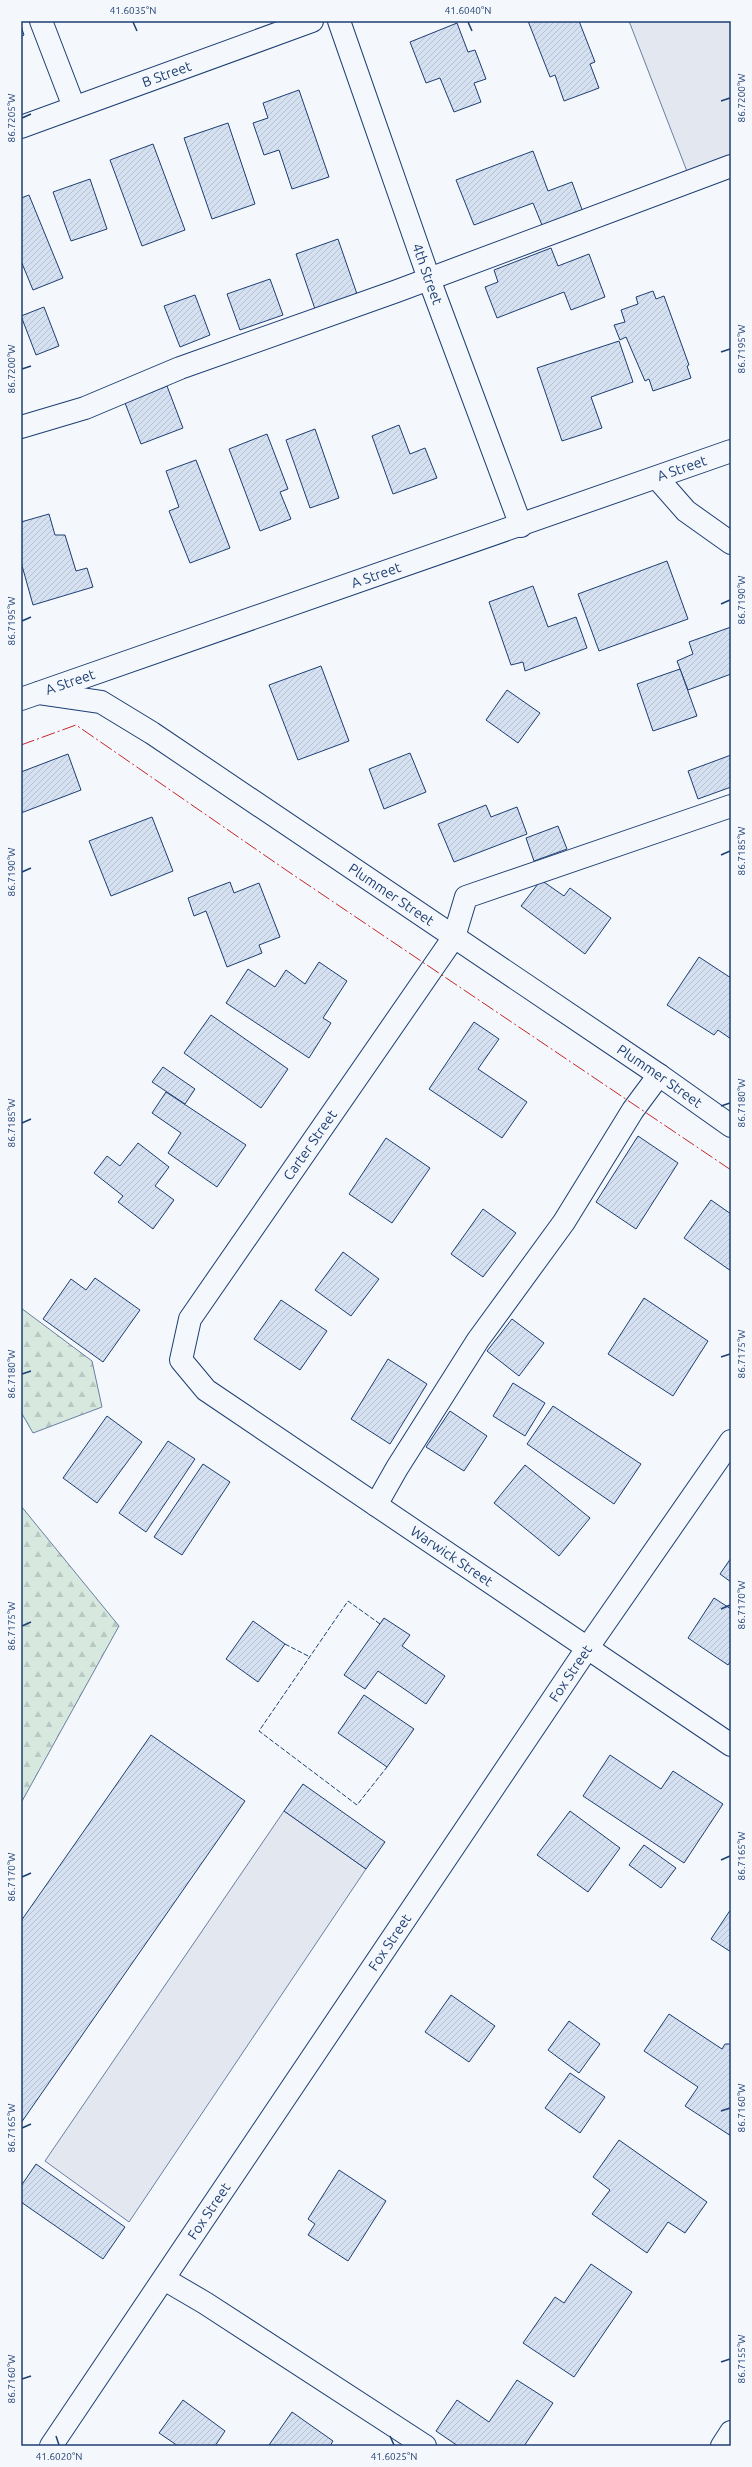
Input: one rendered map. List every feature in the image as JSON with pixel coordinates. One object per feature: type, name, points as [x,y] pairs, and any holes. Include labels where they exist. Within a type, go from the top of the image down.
[{"type":"street","points":[[41,21],[74,107]]},
{"type":"street","name":"B Street","points":[[21,127],[312,21]]},
{"type":"street","name":"4th Street","points":[[339,21],[429,279],[521,526]]},
{"type":"street","points":[[21,427],[85,408],[180,368],[429,279],[731,166]]},
{"type":"street","name":"A Street","points":[[30,696],[521,526],[731,451]]},
{"type":"street","points":[[657,478],[686,511],[731,543]]},
{"type":"street","name":"Plummer Street","points":[[30,696],[101,702],[152,733],[659,1075],[731,1126]]},
{"type":"street","name":"Carter Street","points":[[181,1360],[190,1319],[454,937],[466,897],[731,806]]},
{"type":"street","points":[[376,1505],[397,1468],[478,1340],[564,1222],[633,1110],[659,1075]]},
{"type":"street","name":"Warwick Street","points":[[181,1360],[206,1390],[731,1745]]},
{"type":"street","name":"Fox Street","points":[[51,2446],[588,1647],[731,1441]]},
{"type":"street","points":[[164,2279],[205,2303],[425,2446]]},
{"type":"street","points":[[722,2446],[731,2432]]},
{"type":"green space","points":[[21,1308],[92,1361],[102,1407],[33,1433],[21,1412]]},
{"type":"green space","points":[[21,1506],[119,1626],[21,1803]]},
{"type":"shaded area","points":[[629,21],[731,21],[731,158],[688,174]]},
{"type":"shaded area","points":[[284,1811],[366,1869],[129,2222],[45,2161]]},
{"type":"building","points":[[528,21],[579,21],[595,62],[590,64],[599,88],[564,101],[555,75],[550,77]]},
{"type":"building","points":[[457,23],[468,52],[475,50],[486,79],[474,83],[481,102],[454,112],[440,78],[426,83],[410,42]]},
{"type":"building","points":[[21,26],[24,35],[21,37]]},
{"type":"building","points":[[299,90],[329,177],[292,189],[279,150],[264,155],[253,123],[268,118],[263,103]]},
{"type":"building","points":[[228,123],[255,204],[212,219],[184,138]]},
{"type":"building","points":[[153,144],[185,230],[142,246],[110,160]]},
{"type":"building","points":[[533,151],[548,191],[572,182],[584,215],[544,230],[533,203],[474,225],[456,180]]},
{"type":"building","points":[[90,179],[107,229],[71,241],[53,192]]},
{"type":"building","points":[[29,195],[63,278],[33,290],[21,261],[21,198]]},
{"type":"building","points":[[338,239],[357,294],[315,309],[296,254]]},
{"type":"building","points":[[551,248],[558,266],[589,254],[605,297],[571,310],[564,292],[497,318],[485,287],[498,282],[494,270]]},
{"type":"building","points":[[270,279],[283,315],[240,330],[227,294]]},
{"type":"building","points":[[653,291],[656,299],[664,296],[689,365],[687,366],[691,378],[653,391],[649,379],[645,381],[626,337],[620,340],[614,325],[625,322],[621,310],[638,304],[636,297]]},
{"type":"building","points":[[195,295],[210,335],[180,347],[164,306]]},
{"type":"building","points":[[44,307],[59,346],[36,355],[21,316]]},
{"type":"building","points":[[619,341],[633,382],[591,397],[602,428],[562,441],[537,368]]},
{"type":"building","points":[[167,386],[183,428],[141,444],[125,403]]},
{"type":"building","points":[[399,425],[410,454],[425,448],[437,478],[393,494],[372,436]]},
{"type":"building","points":[[315,429],[339,498],[310,508],[286,440]]},
{"type":"building","points":[[267,434],[288,489],[280,492],[291,519],[260,531],[229,449]]},
{"type":"building","points":[[196,460],[230,548],[190,563],[169,511],[179,507],[166,471]]},
{"type":"building","points":[[49,514],[55,535],[65,535],[76,571],[87,568],[93,587],[33,605],[21,562],[21,522]]},
{"type":"building","points":[[667,561],[688,619],[599,651],[578,594]]},
{"type":"building","points":[[533,586],[548,627],[576,617],[587,648],[525,671],[523,662],[511,665],[489,602]]},
{"type":"building","points":[[731,627],[731,674],[688,690],[677,661],[693,654],[689,642]]},
{"type":"building","points":[[321,666],[349,741],[298,760],[269,685]]},
{"type":"building","points":[[680,669],[697,716],[653,731],[637,684]]},
{"type":"building","points":[[507,690],[540,713],[518,743],[486,720]]},
{"type":"building","points":[[410,753],[426,792],[384,809],[369,769]]},
{"type":"building","points":[[68,754],[81,790],[21,813],[21,772]]},
{"type":"building","points":[[731,755],[731,787],[698,799],[688,771]]},
{"type":"building","points":[[486,805],[491,817],[517,807],[527,834],[454,862],[438,824]]},
{"type":"building","points":[[152,817],[173,871],[111,896],[89,841]]},
{"type":"building","points":[[558,826],[567,849],[534,861],[526,838]]},
{"type":"building","points":[[541,880],[564,896],[570,888],[611,918],[585,954],[521,906]]},
{"type":"building","points":[[230,882],[234,893],[259,883],[280,937],[259,945],[262,953],[227,967],[206,911],[194,916],[188,898]]},
{"type":"building","points":[[699,957],[731,978],[731,1039],[718,1030],[714,1035],[667,1005]]},
{"type":"building","points":[[319,962],[347,981],[323,1018],[331,1023],[309,1058],[226,1003],[248,969],[275,987],[286,970],[305,984]]},
{"type":"building","points":[[211,1015],[288,1069],[261,1108],[184,1053]]},
{"type":"building","points":[[474,1022],[499,1039],[478,1069],[527,1102],[502,1138],[429,1089]]},
{"type":"building","points":[[163,1067],[195,1089],[185,1104],[152,1082]]},
{"type":"building","points":[[166,1092],[246,1145],[217,1187],[168,1153],[181,1133],[152,1113]]},
{"type":"building","points":[[638,1136],[678,1163],[636,1229],[596,1202]]},
{"type":"building","points":[[386,1138],[430,1168],[392,1223],[349,1194]]},
{"type":"building","points":[[138,1143],[169,1167],[155,1186],[174,1200],[153,1229],[118,1202],[123,1196],[94,1173],[107,1156],[120,1166]]},
{"type":"building","points":[[711,1200],[731,1214],[731,1271],[684,1238]]},
{"type":"building","points":[[483,1209],[516,1233],[483,1277],[451,1254]]},
{"type":"building","points":[[343,1252],[379,1279],[351,1316],[315,1290]]},
{"type":"building","points":[[95,1278],[140,1310],[103,1362],[43,1319],[71,1279],[86,1290]]},
{"type":"building","points":[[644,1298],[708,1341],[673,1396],[608,1354]]},
{"type":"building","points":[[281,1300],[327,1331],[300,1370],[254,1339]]},
{"type":"building","points":[[512,1319],[544,1343],[519,1376],[487,1351]]},
{"type":"building","points":[[388,1359],[427,1384],[390,1444],[351,1419]]},
{"type":"building","points":[[513,1383],[545,1403],[525,1436],[493,1416]]},
{"type":"building","points":[[553,1406],[641,1464],[614,1504],[527,1444]]},
{"type":"building","points":[[450,1411],[487,1436],[464,1471],[426,1447]]},
{"type":"building","points":[[107,1416],[142,1442],[97,1503],[63,1478]]},
{"type":"building","points":[[168,1441],[195,1459],[146,1532],[119,1513]]},
{"type":"building","points":[[203,1464],[230,1482],[182,1555],[154,1537]]},
{"type":"building","points":[[525,1465],[590,1518],[559,1556],[494,1503]]},
{"type":"building","points":[[731,1558],[731,1582],[720,1574]]},
{"type":"building","points":[[714,1598],[731,1609],[731,1660],[728,1665],[688,1638]]},
{"type":"building","points":[[384,1618],[410,1635],[402,1646],[445,1676],[426,1704],[378,1671],[365,1689],[344,1675]]},
{"type":"building","points":[[253,1621],[285,1644],[258,1682],[226,1659]]},
{"type":"building","points":[[364,1695],[414,1729],[387,1767],[338,1733]]},
{"type":"building","points":[[151,1735],[245,1801],[21,2123],[21,1921]]},
{"type":"building","points":[[610,1755],[661,1789],[673,1771],[723,1804],[684,1863],[583,1796]]},
{"type":"building","points":[[303,1784],[385,1842],[366,1869],[284,1811]]},
{"type":"building","points":[[570,1811],[620,1848],[588,1892],[537,1855]]},
{"type":"building","points":[[644,1845],[676,1868],[661,1888],[629,1865]]},
{"type":"building","points":[[731,1909],[731,1952],[711,1939]]},
{"type":"building","points":[[451,1995],[495,2026],[469,2062],[425,2032]]},
{"type":"building","points":[[669,2014],[722,2049],[725,2044],[731,2044],[731,2136],[685,2106],[698,2087],[644,2051]]},
{"type":"building","points":[[569,2021],[600,2044],[579,2073],[548,2050]]},
{"type":"building","points":[[570,2073],[605,2097],[580,2133],[545,2108]]},
{"type":"building","points":[[619,2140],[707,2202],[685,2233],[668,2222],[647,2253],[592,2214],[610,2190],[593,2177]]},
{"type":"building","points":[[36,2164],[125,2227],[103,2259],[21,2202],[21,2186]]},
{"type":"building","points":[[339,2170],[386,2201],[348,2261],[308,2235],[315,2224],[308,2219]]},
{"type":"building","points":[[591,2264],[632,2292],[574,2377],[523,2343],[555,2297],[564,2303]]},
{"type":"building","points":[[517,2380],[553,2403],[524,2446],[458,2446],[436,2431],[457,2400],[489,2422]]},
{"type":"building","points":[[183,2400],[225,2431],[215,2446],[178,2446],[159,2433]]},
{"type":"building","points":[[292,2412],[333,2441],[330,2446],[269,2445]]},
{"type":"fence","points":[[380,1624],[348,1601],[259,1731],[357,1805],[387,1767]]},
{"type":"fence","points":[[285,1644],[310,1657]]},
{"type":"power","points":[[21,745],[76,725],[286,870],[731,1170]]}]
